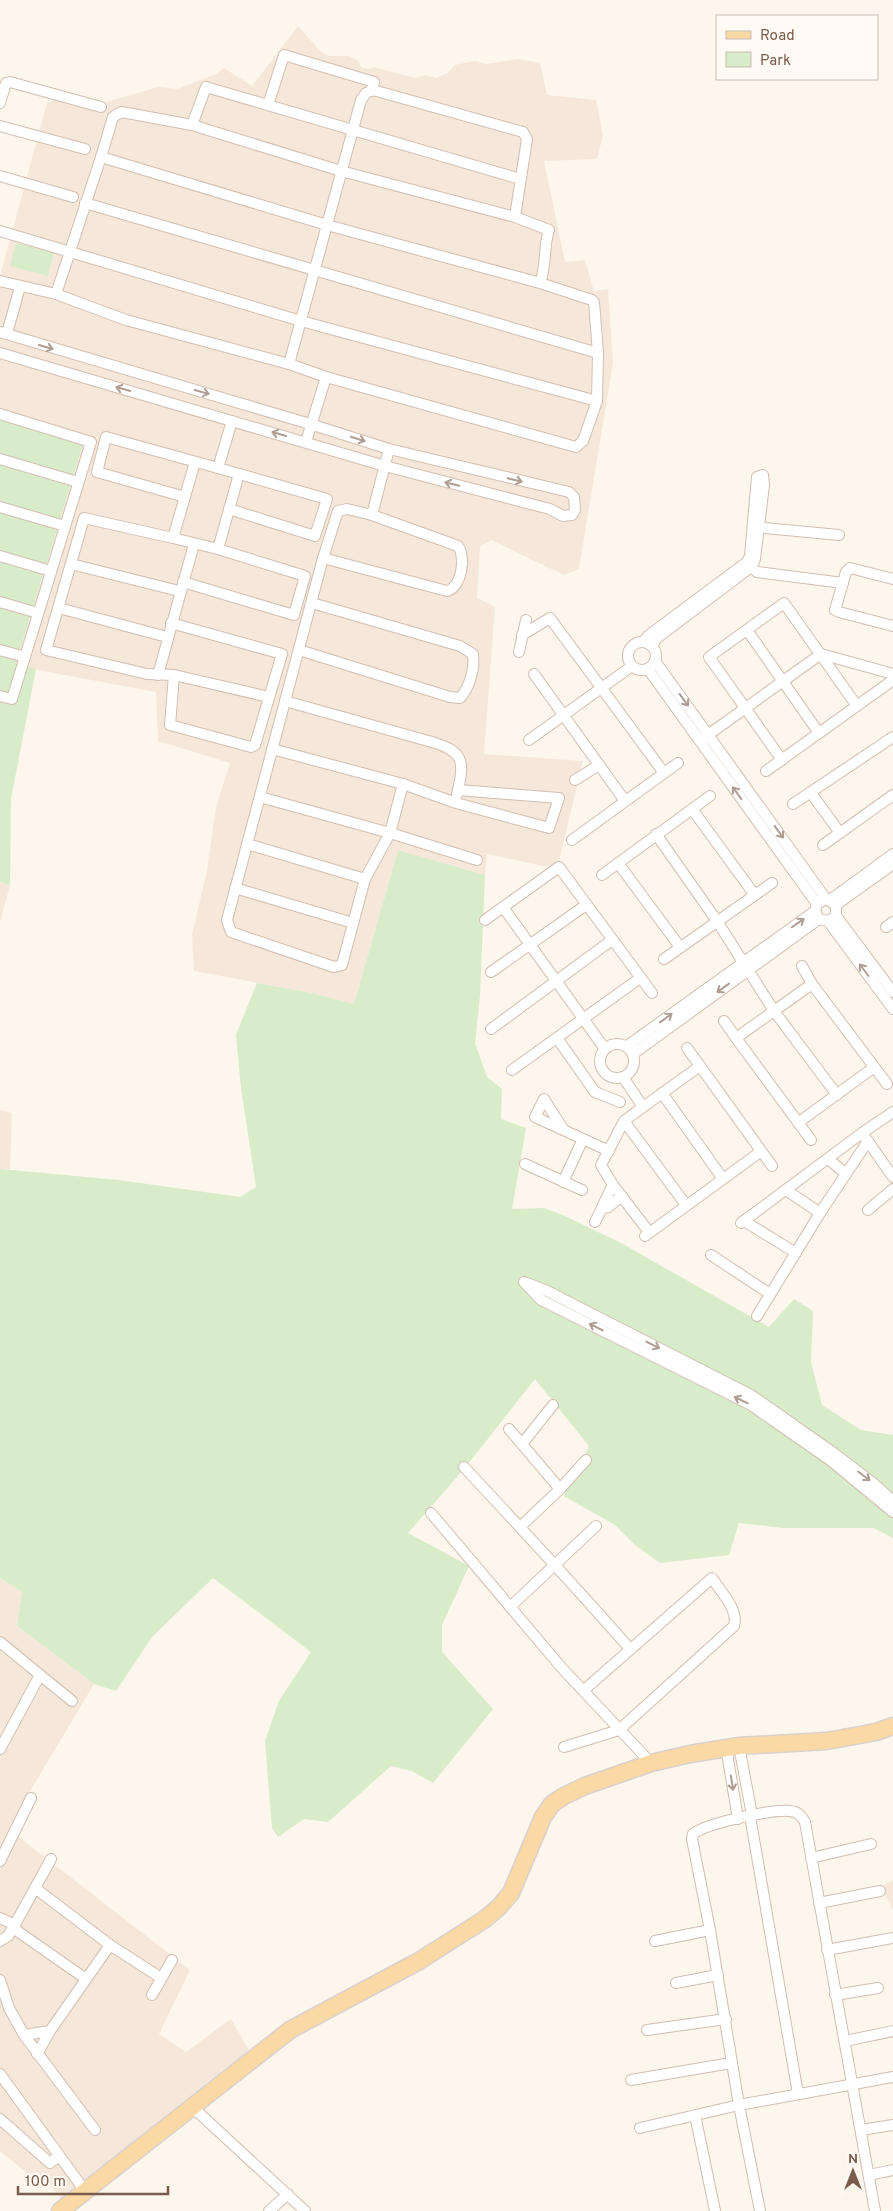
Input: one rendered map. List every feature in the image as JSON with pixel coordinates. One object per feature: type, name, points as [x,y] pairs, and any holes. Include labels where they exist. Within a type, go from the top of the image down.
[{"type":"main road","points":[[60,2211],[290,2030],[419,1960],[485,1919],[500,1907],[519,1877],[537,1829],[552,1804],[585,1786],[651,1763],[733,1747],[827,1741],[893,1726]]},
{"type":"street","points":[[268,105],[284,55],[374,82],[371,91]]},
{"type":"street","points":[[0,103],[6,84],[10,82],[101,108]]},
{"type":"street","points":[[192,124],[206,87],[520,179]]},
{"type":"street","points":[[289,364],[341,171],[362,100],[366,93],[371,91],[523,132],[528,139],[515,217]]},
{"type":"street","points":[[56,294],[101,157],[110,121],[116,114],[127,113],[192,124],[341,171],[515,217],[549,230],[545,241],[545,261],[540,283]]},
{"type":"street","points":[[0,126],[84,149]]},
{"type":"street","points":[[0,281],[56,294],[126,320],[289,364],[326,377],[576,447],[583,441],[597,401],[598,353],[596,311],[592,300],[540,283],[328,225],[101,157]]},
{"type":"street","points":[[0,176],[73,197]]},
{"type":"street","points":[[85,203],[598,353]]},
{"type":"street","points":[[0,231],[301,321],[597,401]]},
{"type":"street","points":[[12,356],[7,334],[20,287]]},
{"type":"street","points":[[0,353],[385,466],[550,509],[563,516],[572,515],[575,510],[574,498],[569,492],[389,449],[7,334]]},
{"type":"street","points":[[306,442],[326,377]]},
{"type":"street","points":[[0,414],[90,442],[12,699],[0,696]]},
{"type":"street","points":[[218,468],[232,420]]},
{"type":"street","points":[[185,497],[97,472],[106,437],[327,500],[314,536],[229,509]]},
{"type":"street","points":[[372,515],[389,449]]},
{"type":"street","points":[[0,458],[78,482]]},
{"type":"street","points":[[173,538],[195,462]]},
{"type":"street","points":[[218,549],[239,474]]},
{"type":"street","points":[[0,506],[65,526]]},
{"type":"street","points":[[323,558],[447,591],[456,584],[462,556],[458,546],[372,515],[342,508],[338,511],[323,558],[235,888],[227,920],[228,928],[231,932],[334,966],[342,964],[365,879],[390,833],[403,784]]},
{"type":"street","points":[[71,564],[181,587],[294,615],[305,576],[218,549],[84,518],[46,650],[158,675],[174,675],[269,697]]},
{"type":"street","points":[[647,644],[649,635],[749,565],[755,528],[839,535]]},
{"type":"street","points":[[158,675],[194,544]]},
{"type":"street","points":[[0,556],[51,571]]},
{"type":"street","points":[[749,565],[757,572],[843,583]]},
{"type":"street","points":[[893,579],[850,568],[843,583],[835,610],[893,626]]},
{"type":"street","points":[[0,602],[38,613]]},
{"type":"street","points":[[299,650],[450,697],[460,698],[465,693],[474,664],[473,654],[460,646],[312,603]]},
{"type":"street","points":[[782,760],[709,657],[784,603],[857,706]]},
{"type":"street","points":[[59,608],[167,637]]},
{"type":"street","points":[[522,635],[550,618],[664,773]]},
{"type":"street","points":[[519,652],[526,620]]},
{"type":"street","points":[[171,623],[282,654],[255,745],[250,747],[170,725],[174,675]]},
{"type":"street","points":[[747,630],[819,733]]},
{"type":"street","points":[[652,665],[642,670],[632,666],[629,661],[630,650],[633,646],[647,644],[655,650],[652,665],[700,741],[826,909],[893,992]]},
{"type":"street","points":[[0,650],[24,657]]},
{"type":"street","points":[[821,654],[893,674]]},
{"type":"street","points":[[700,741],[821,654]]},
{"type":"street","points":[[652,665],[709,734],[892,1004]]},
{"type":"street","points":[[529,740],[632,666]]},
{"type":"street","points":[[534,674],[625,802]]},
{"type":"street","points":[[766,771],[893,680]]},
{"type":"street","points":[[285,701],[438,743],[452,749],[459,755],[462,762],[456,803]]},
{"type":"street","points":[[794,804],[891,742]]},
{"type":"street","points":[[272,749],[403,784],[456,803],[549,828],[559,798],[458,790]]},
{"type":"street","points":[[572,840],[678,763]]},
{"type":"street","points":[[575,780],[599,765]]},
{"type":"street","points":[[811,793],[840,832]]},
{"type":"street","points":[[824,845],[893,795]]},
{"type":"street","points":[[602,875],[710,796]]},
{"type":"street","points":[[260,797],[390,833],[477,860]]},
{"type":"street","points":[[692,809],[754,894]]},
{"type":"street","points":[[656,834],[717,921],[774,1011],[837,1094]]},
{"type":"street","points":[[247,844],[365,879]]},
{"type":"street","points":[[826,909],[893,854]]},
{"type":"street","points":[[618,863],[680,947]]},
{"type":"street","points":[[630,1050],[745,966],[893,864]]},
{"type":"street","points":[[485,920],[559,867],[652,993]]},
{"type":"street","points":[[664,959],[772,883]]},
{"type":"street","points":[[235,888],[353,923]]},
{"type":"street","points":[[491,972],[586,905]]},
{"type":"street","points":[[503,907],[605,1049]]},
{"type":"street","points":[[491,1029],[612,940]]},
{"type":"street","points":[[802,966],[812,984],[873,1068],[887,1084]]},
{"type":"street","points":[[512,1070],[640,978]]},
{"type":"street","points":[[736,1038],[812,984]]},
{"type":"street","points":[[724,1021],[811,1140]]},
{"type":"street","points":[[558,1038],[595,1092],[620,1102]]},
{"type":"street","points":[[620,1044],[630,1050],[633,1068],[624,1077],[608,1076],[600,1063],[601,1055],[605,1049],[612,1045],[620,1044]]},
{"type":"street","points":[[687,1048],[760,1152],[772,1166]]},
{"type":"street","points":[[700,1066],[624,1120],[601,1165],[647,1234],[760,1152]]},
{"type":"street","points":[[799,1122],[873,1068]]},
{"type":"street","points":[[624,1077],[643,1107]]},
{"type":"street","points":[[662,1093],[723,1178]]},
{"type":"street","points":[[796,1254],[742,1222],[828,1159],[865,1137],[893,1112]]},
{"type":"street","points":[[624,1120],[686,1205]]},
{"type":"street","points":[[563,1130],[608,1151]]},
{"type":"street","points":[[758,1316],[865,1137]]},
{"type":"street","points":[[865,1137],[893,1176]]},
{"type":"street","points":[[564,1182],[583,1139]]},
{"type":"street","points":[[828,1159],[845,1173]]},
{"type":"street","points":[[525,1164],[582,1190]]},
{"type":"street","points":[[595,1222],[613,1184]]},
{"type":"street","points":[[868,1210],[893,1189]]},
{"type":"street","points":[[786,1190],[820,1213]]},
{"type":"street","points":[[603,1208],[608,1207],[622,1196]]},
{"type":"street","points":[[711,1255],[770,1294]]},
{"type":"street","points":[[893,1501],[831,1451],[751,1395],[547,1291],[524,1282],[541,1300],[751,1405],[830,1460],[893,1512]]},
{"type":"street","points":[[522,1444],[554,1405]]},
{"type":"street","points":[[509,1429],[560,1488]]},
{"type":"street","points":[[520,1527],[586,1460]]},
{"type":"street","points":[[464,1467],[554,1566],[575,1586],[630,1649]]},
{"type":"street","points":[[431,1513],[562,1667],[651,1763]]},
{"type":"street","points":[[510,1607],[596,1526]]},
{"type":"street","points":[[564,1747],[619,1730],[734,1626],[736,1619],[712,1578],[584,1690]]},
{"type":"street","points":[[0,1642],[72,1701]]},
{"type":"street","points":[[0,1749],[40,1675]]},
{"type":"street","points":[[733,1747],[751,1816],[798,2094]]},
{"type":"street","points":[[733,1747],[738,1820]]},
{"type":"street","points":[[0,1861],[31,1798]]},
{"type":"street","points":[[760,2211],[731,2063],[726,2019],[693,1846],[693,1834],[703,1828],[751,1816],[790,1811],[801,1815],[805,1822],[875,2211]]},
{"type":"street","points":[[811,1858],[871,1844]]},
{"type":"street","points":[[0,1941],[8,1936],[14,1927],[51,1859]]},
{"type":"street","points":[[35,1888],[110,1945],[161,1978]]},
{"type":"street","points":[[819,1904],[880,1891]]},
{"type":"street","points":[[0,1918],[86,1979]]},
{"type":"street","points":[[655,1941],[710,1930]]},
{"type":"street","points":[[827,1950],[893,1938]]},
{"type":"street","points":[[37,2054],[50,2031],[110,1945]]},
{"type":"street","points":[[152,1995],[172,1960]]},
{"type":"street","points":[[676,1983],[718,1975]]},
{"type":"street","points":[[0,1980],[9,2008],[24,2035],[95,2130]]},
{"type":"street","points":[[835,1995],[878,1988]]},
{"type":"street","points":[[647,2030],[726,2019]]},
{"type":"street","points":[[24,2035],[50,2031]]},
{"type":"street","points":[[845,2041],[893,2031]]},
{"type":"street","points":[[631,2080],[731,2063]]},
{"type":"street","points":[[0,2074],[85,2192]]},
{"type":"street","points":[[640,2128],[739,2105],[893,2077]]},
{"type":"street","points":[[192,2109],[200,2114],[305,2211]]},
{"type":"street","points":[[696,2115],[715,2211]]},
{"type":"street","points":[[0,2119],[50,2163],[59,2156]]},
{"type":"street","points":[[861,2130],[893,2125]]},
{"type":"street","points":[[869,2175],[893,2170]]},
{"type":"street","points":[[269,2211],[288,2194]]},
{"type":"shaded area","points":[[298,26],[321,52],[329,56],[349,56],[359,61],[361,67],[368,69],[374,67],[415,78],[425,75],[436,78],[447,73],[455,65],[475,61],[486,64],[518,59],[540,63],[547,95],[596,100],[603,135],[597,159],[544,161],[565,262],[585,260],[594,291],[608,289],[613,363],[579,569],[564,575],[491,540],[480,547],[477,598],[495,607],[484,754],[583,761],[557,869],[487,854],[485,875],[398,850],[354,1004],[312,993],[194,971],[192,935],[207,870],[216,807],[230,763],[158,741],[156,692],[27,668],[16,663],[85,438],[0,412],[0,276],[47,103],[66,96],[103,103],[158,87],[177,89],[216,74],[224,68],[252,86]]},
{"type":"shaded area","points":[[0,882],[10,885],[0,922]]},
{"type":"shaded area","points":[[0,1110],[12,1113],[10,1169],[0,1169]]},
{"type":"shaded area","points":[[0,1578],[22,1592],[17,1626],[94,1684],[30,1791],[15,1834],[190,1970],[159,2034],[186,2052],[231,2019],[257,2064],[65,2204],[44,2178],[38,2182],[0,2151]]},
{"type":"shaded area","points":[[893,1880],[893,1910],[881,1887]]},
{"type":"green space","points":[[16,243],[54,253],[48,276],[10,266]]},
{"type":"green space","points":[[0,412],[85,438],[16,663],[36,669],[11,799],[10,885],[0,882]]},
{"type":"green space","points":[[398,850],[485,875],[480,996],[475,1043],[487,1077],[502,1089],[501,1119],[526,1128],[512,1209],[544,1208],[565,1216],[621,1243],[769,1327],[794,1299],[813,1311],[811,1362],[822,1405],[861,1430],[893,1435],[893,1538],[874,1528],[783,1528],[739,1523],[729,1555],[660,1563],[635,1545],[615,1525],[564,1496],[589,1446],[535,1379],[464,1469],[408,1533],[469,1566],[442,1625],[442,1652],[493,1709],[433,1783],[412,1771],[391,1766],[328,1822],[304,1819],[278,1837],[272,1828],[265,1741],[279,1701],[311,1652],[213,1578],[152,1637],[116,1691],[94,1684],[17,1626],[22,1592],[0,1578],[0,1169],[119,1180],[240,1197],[256,1187],[241,1088],[236,1035],[257,983],[312,993],[354,1004]]}]
